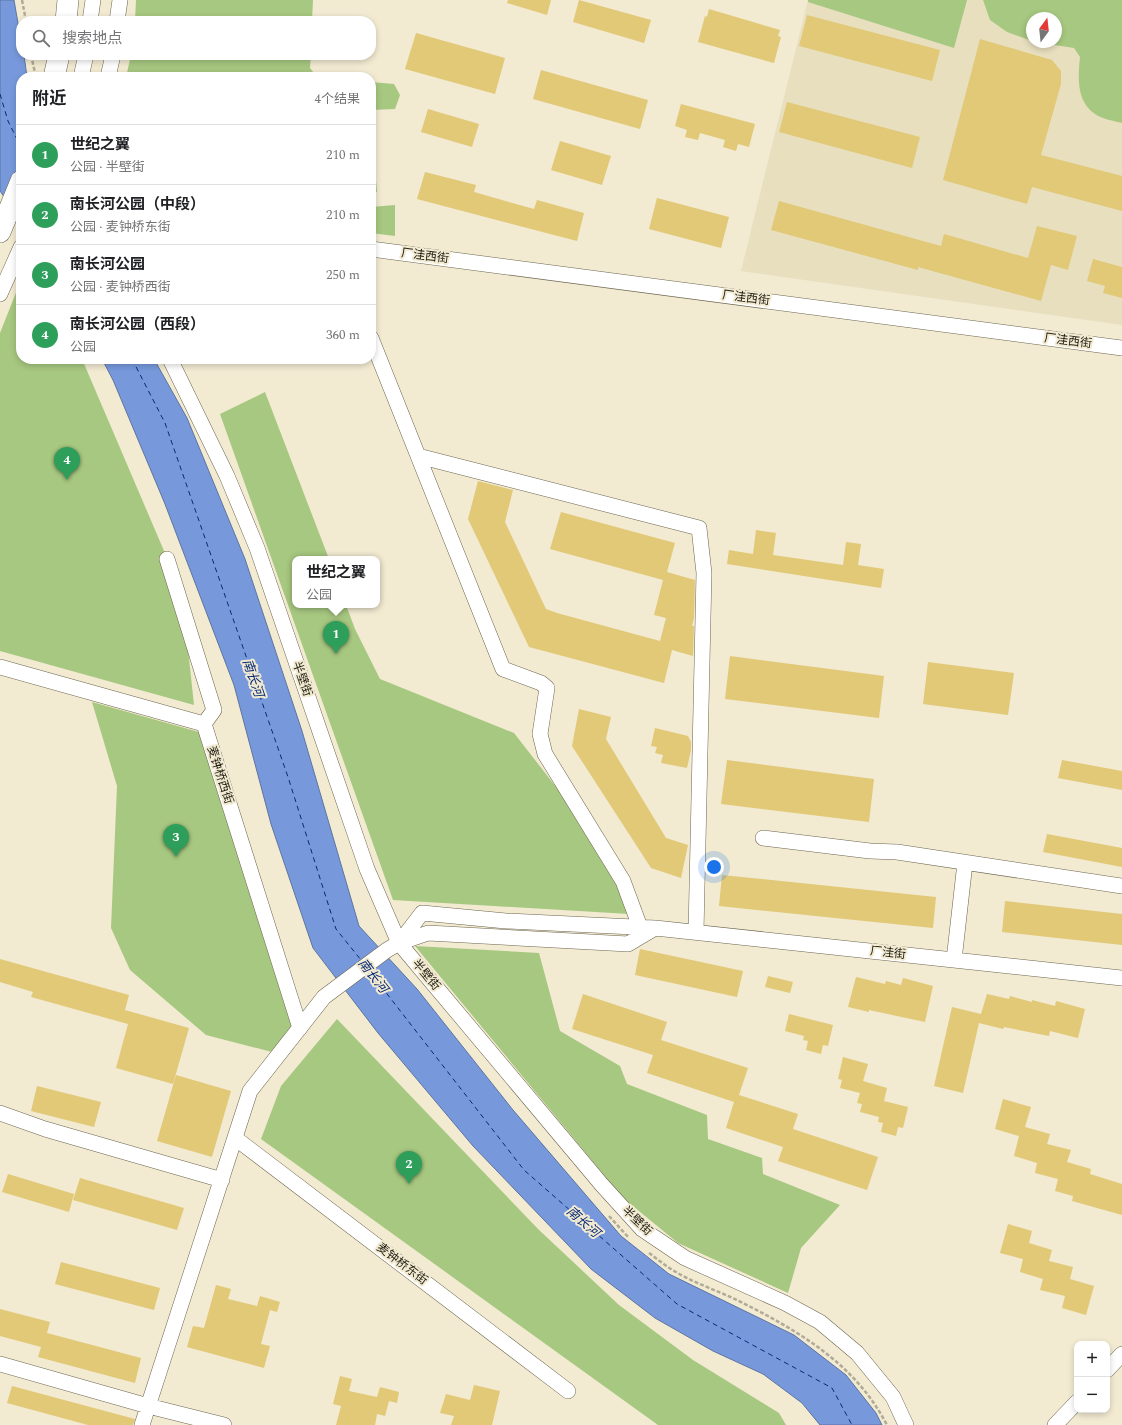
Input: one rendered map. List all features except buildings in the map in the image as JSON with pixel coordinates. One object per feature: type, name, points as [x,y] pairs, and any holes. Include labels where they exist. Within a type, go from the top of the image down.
[{"type":"highway","points":[[66,16],[68,0]]},
{"type":"highway","points":[[55,72],[58,60]]},
{"type":"highway","points":[[0,232],[16,193]]},
{"type":"street","points":[[91,16],[93,0]]},
{"type":"street","points":[[118,16],[120,0]]},
{"type":"street","points":[[82,72],[85,60]]},
{"type":"street","points":[[109,72],[112,60]]},
{"type":"street","name":"厂洼西街","points":[[376,250],[1122,348]]},
{"type":"street","points":[[0,294],[16,258]]},
{"type":"street","points":[[376,351],[503,669],[541,683],[547,688],[540,734],[545,754],[623,881],[640,927]]},
{"type":"street","name":"半壁街","points":[[172,364],[227,476],[257,548],[393,947],[602,1185],[642,1228],[684,1258],[785,1303],[820,1322],[857,1353],[893,1397],[906,1425]]},
{"type":"street","points":[[418,456],[699,528],[704,574],[696,932]]},
{"type":"street","points":[[0,667],[204,724],[214,710],[166,560]]},
{"type":"street","name":"麦钟桥西街","points":[[204,724],[300,1028]]},
{"type":"street","points":[[763,838],[870,851],[897,852],[965,863],[998,865],[1122,886]]},
{"type":"street","points":[[954,960],[965,863]]},
{"type":"street","name":"厂洼街","points":[[393,947],[422,913],[506,921],[654,928],[1122,978]]},
{"type":"street","points":[[142,1425],[250,1091],[324,997],[393,947],[428,933],[628,944],[654,928]]},
{"type":"street","points":[[0,1113],[45,1129],[222,1180]]},
{"type":"street","name":"麦钟桥东街","points":[[235,1138],[568,1391]]},
{"type":"street","points":[[1110,1367],[1122,1354]]},
{"type":"street","points":[[0,1364],[148,1406],[224,1425]]},
{"type":"street","points":[[1055,1425],[1074,1405]]},
{"type":"path","points":[[22,0],[25,16]]},
{"type":"path","points":[[32,60],[35,72]]},
{"type":"shaded area","points":[[808,0],[1122,0],[1122,325],[741,271]]},
{"type":"green space","points":[[136,0],[313,0],[312,16],[135,16]]},
{"type":"green space","points":[[808,0],[967,0],[954,48],[808,2]]},
{"type":"green space","points":[[983,0],[1122,0],[1122,123],[1098,116],[1089,109],[1084,102],[1081,96],[1079,80],[1080,57],[1074,48],[1062,46],[1062,12],[1026,12],[1026,39],[1007,32],[990,20]]},
{"type":"green space","points":[[130,60],[311,60],[310,68],[313,72],[127,72]]},
{"type":"green space","points":[[376,82],[394,84],[400,95],[395,109],[376,110]]},
{"type":"green space","points":[[395,205],[395,236],[376,234],[376,207]]},
{"type":"green space","points":[[16,293],[16,364],[84,364],[182,593],[194,705],[0,651],[0,333]]},
{"type":"green space","points":[[265,392],[328,556],[292,556],[292,608],[347,608],[355,629],[380,679],[514,733],[630,882],[629,914],[393,900],[220,414]]},
{"type":"green space","points":[[92,702],[199,732],[292,1028],[272,1052],[206,1035],[130,970],[111,928],[117,786]]},
{"type":"green space","points":[[415,946],[539,953],[560,1031],[620,1066],[627,1084],[707,1115],[708,1139],[762,1158],[763,1174],[840,1205],[801,1248],[788,1293],[678,1243],[623,1198]]},
{"type":"green space","points":[[337,1019],[538,1229],[619,1305],[693,1360],[779,1413],[786,1425],[658,1425],[261,1139],[281,1086]]},
{"type":"water","points":[[0,0],[14,0],[17,16],[16,60],[25,60],[26,72],[16,72],[16,214],[0,191]]},
{"type":"water","name":"南长河","points":[[105,364],[157,364],[187,418],[245,559],[302,731],[359,926],[417,989],[513,1110],[621,1236],[669,1274],[794,1335],[846,1375],[876,1413],[882,1425],[820,1425],[802,1403],[763,1374],[713,1351],[655,1318],[591,1269],[473,1146],[378,1033],[313,948],[271,824],[234,685],[165,504],[113,380]]},
{"type":"ferry route","points":[[0,94],[8,121],[16,137]]},
{"type":"ferry route","points":[[135,364],[165,423],[288,777],[336,929],[361,960]]},
{"type":"ferry route","points":[[370,972],[524,1170],[677,1304],[832,1388],[852,1425]]},
{"type":"place","name":"南长河公园（西段）","points":[[67,480]]},
{"type":"place","name":"世纪之翼","points":[[336,654]]},
{"type":"place","name":"南长河公园","points":[[176,857]]},
{"type":"place","name":"南长河公园（中段）","points":[[409,1184]]}]
